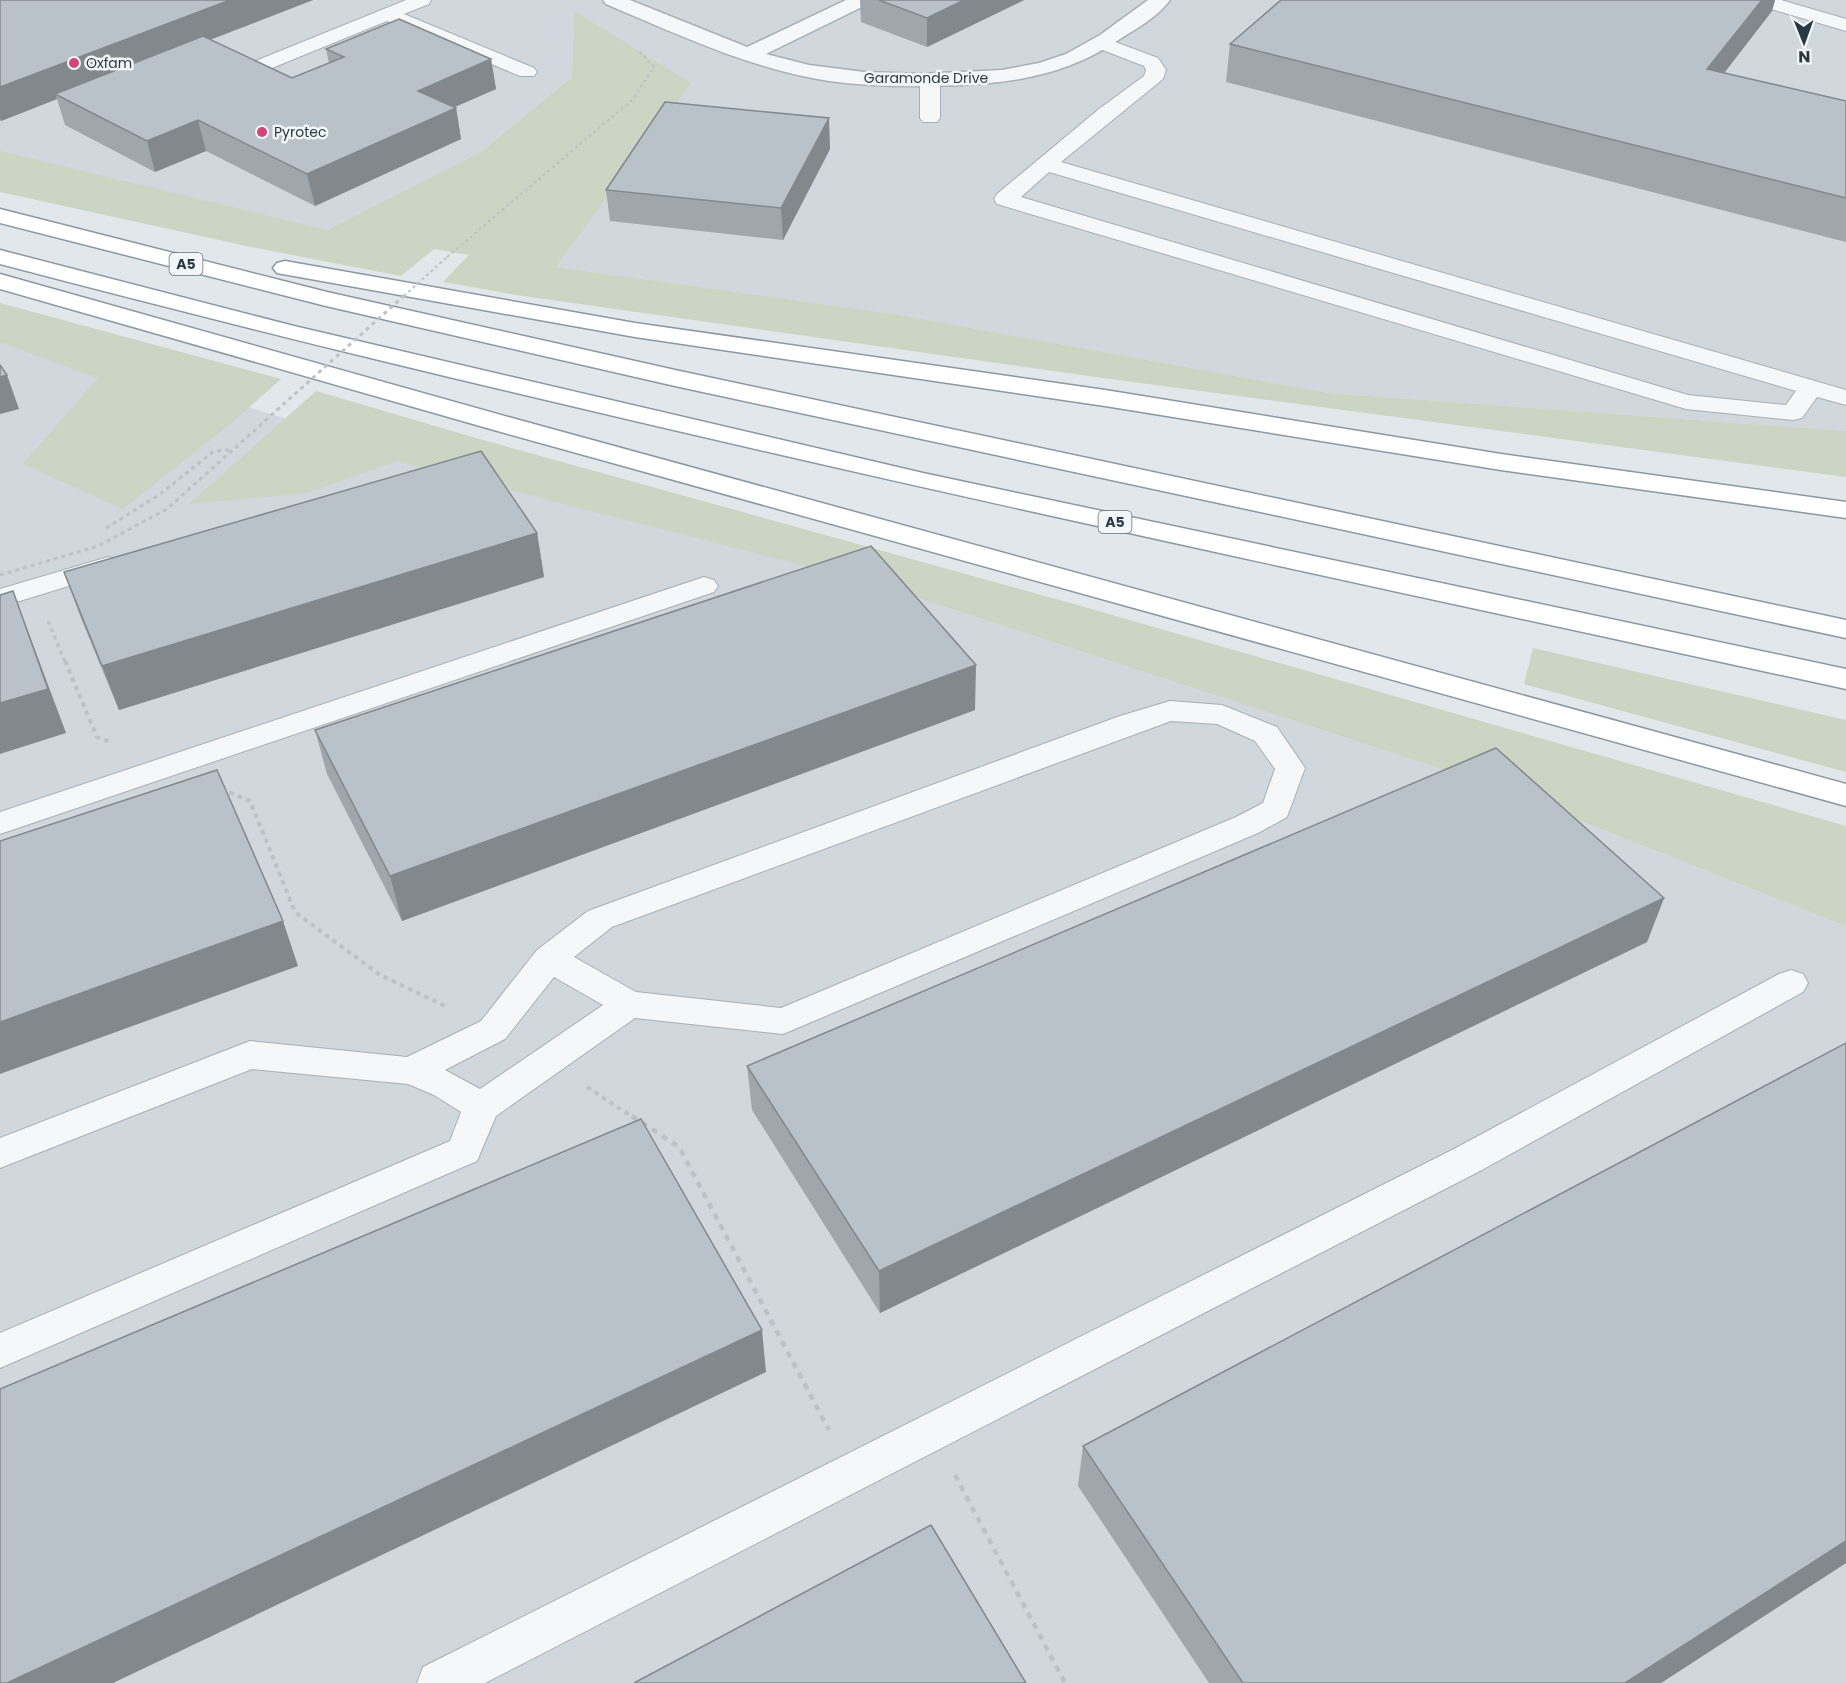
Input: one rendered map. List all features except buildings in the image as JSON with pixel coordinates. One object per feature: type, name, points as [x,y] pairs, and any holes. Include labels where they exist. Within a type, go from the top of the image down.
[{"type":"highway","points":[[0,216],[624,328],[1105,398],[1501,462],[1846,510]]},
{"type":"highway","name":"A5","points":[[0,216],[326,299],[675,378],[1846,628]]},
{"type":"highway","name":"A5","points":[[0,257],[290,333],[912,478],[1846,679]]},
{"type":"highway","points":[[0,281],[503,424],[1846,795]]},
{"type":"street","name":"Garamonde Drive","points":[[613,0],[750,54],[807,71],[864,80],[930,81],[997,78],[1072,58],[1102,43],[1160,0]]},
{"type":"street","points":[[750,54],[861,0]]},
{"type":"lane","points":[[265,64],[422,0]]},
{"type":"lane","points":[[1761,0],[1846,25]]},
{"type":"lane","points":[[387,14],[526,72]]},
{"type":"lane","points":[[1102,43],[1151,62],[1156,70],[1153,79],[1107,113],[1005,199],[1686,402],[1793,413],[1811,388]]},
{"type":"lane","points":[[930,81],[930,118]]},
{"type":"lane","points":[[1048,165],[1846,398]]},
{"type":"lane","points":[[0,598],[134,557]]},
{"type":"lane","points":[[0,823],[704,586]]},
{"type":"lane","points":[[411,1071],[494,1030],[549,960],[600,919],[1130,723],[1170,711],[1222,715],[1266,734],[1290,768],[1276,809],[1247,825],[783,1021],[630,1004],[549,960]]},
{"type":"lane","points":[[439,1683],[1467,1160],[1791,983]]},
{"type":"lane","points":[[0,1351],[344,1205],[464,1151],[481,1107],[630,1004]]},
{"type":"lane","points":[[0,1153],[250,1055],[411,1071],[446,1085],[481,1107]]},
{"type":"path","points":[[0,575],[98,546],[167,509],[447,257],[633,100],[654,67],[638,50]]},
{"type":"path","points":[[159,495],[214,451],[230,450]]},
{"type":"shaded area","points":[[0,0],[1846,0],[1846,431],[1329,393],[895,314],[556,267],[690,83],[574,12],[572,77],[482,151],[327,230],[0,152]]},
{"type":"shaded area","points":[[0,330],[270,414],[872,583],[1484,783],[1846,926],[1846,1683],[0,1683]]},
{"type":"green space","points":[[574,11],[691,83],[556,267],[895,314],[1329,393],[1846,431],[1846,477],[1103,378],[523,296],[443,282],[469,255],[434,249],[401,276],[251,247],[0,192],[0,151],[327,230],[482,151],[572,77]]},
{"type":"green space","points":[[0,303],[281,379],[228,426],[123,509],[23,464],[98,378],[0,342]]},
{"type":"green space","points":[[316,391],[476,438],[1074,604],[1846,826],[1846,926],[1484,783],[872,583],[397,461],[307,493],[189,504]]},
{"type":"green space","points":[[1533,648],[1846,720],[1846,772],[1524,684]]},
{"type":"place","name":"Oxfam","points":[[74,63]]},
{"type":"place","name":"Pyrotec","points":[[262,132]]}]
